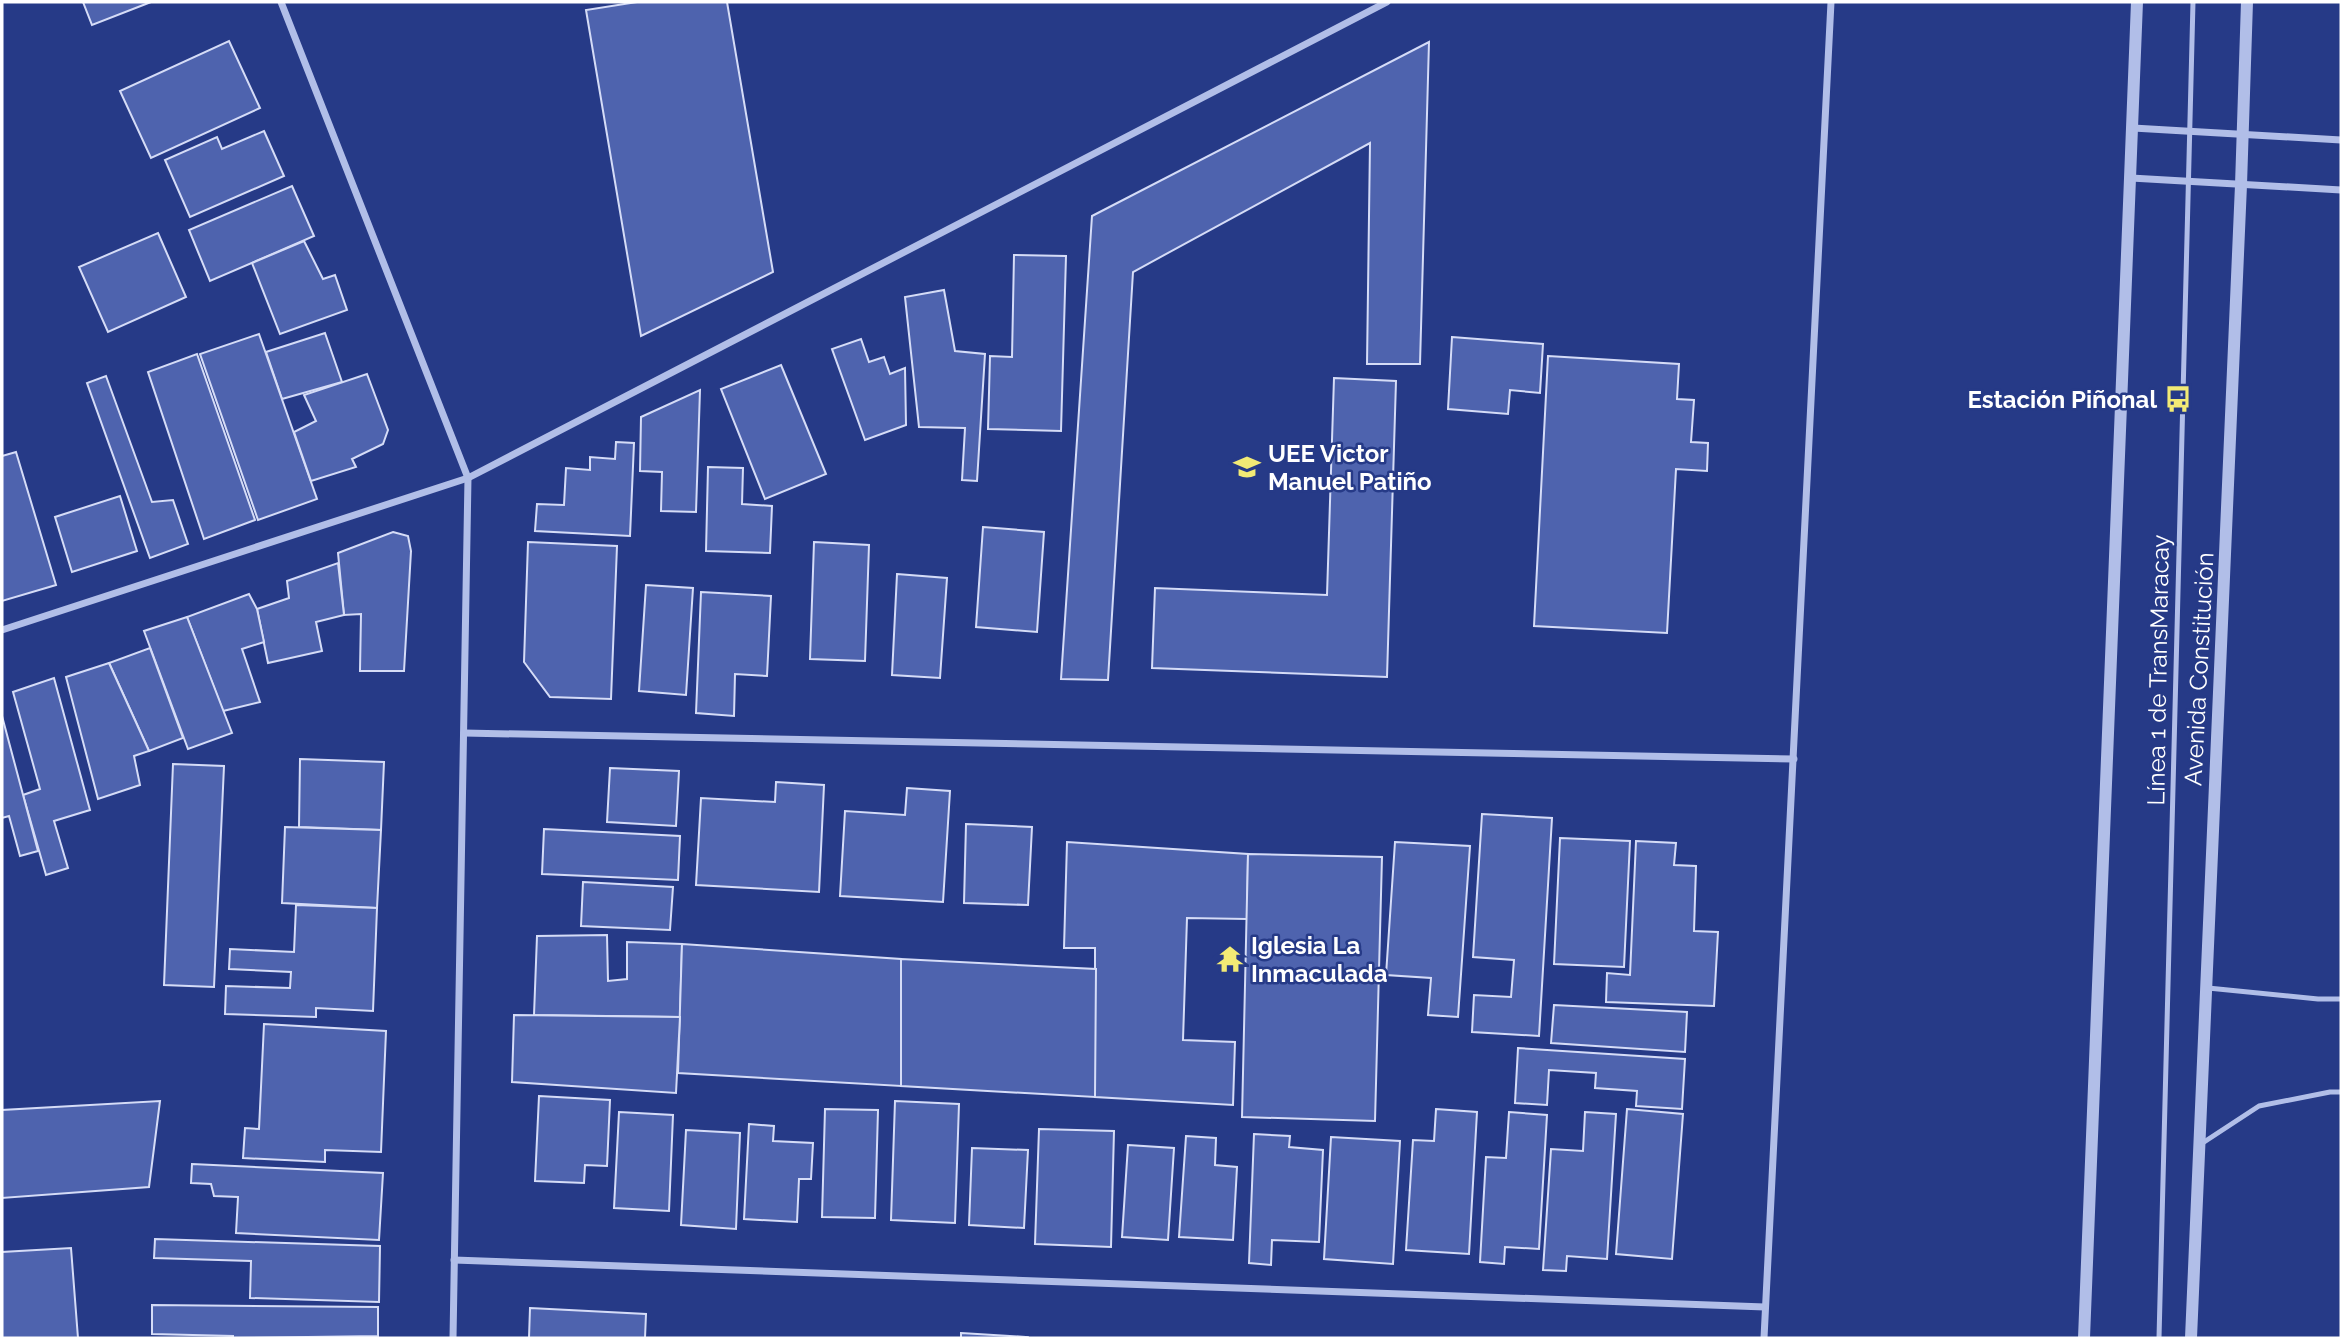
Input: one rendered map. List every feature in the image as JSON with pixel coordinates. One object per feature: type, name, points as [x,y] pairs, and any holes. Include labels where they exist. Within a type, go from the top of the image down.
[{"type":"street","points":[[281,2],[468,478],[453,1338]]},
{"type":"street","points":[[2,629],[468,478],[1387,2]]},
{"type":"street","points":[[1764,1338],[1831,2]]},
{"type":"street","points":[[2084,1338],[2137,2]]},
{"type":"street","name":"Avenida Constitución","points":[[2191,1338],[2247,2]]},
{"type":"street","points":[[2133,128],[2341,140]]},
{"type":"street","points":[[2131,178],[2341,190]]},
{"type":"street","points":[[464,733],[1794,760]]},
{"type":"street","points":[[454,1260],[1765,1307]]},
{"type":"lane","name":"Línea 1 de TransMaracay","points":[[2160,1338],[2193,2]]},
{"type":"lane","points":[[2206,988],[2341,999]]},
{"type":"lane","points":[[2198,1145],[2259,1106],[2341,1092]]},
{"type":"building","points":[[83,2],[151,2],[92,25]]},
{"type":"building","points":[[637,2],[727,2],[773,272],[641,336],[586,10]]},
{"type":"building","points":[[229,41],[260,108],[151,158],[120,91]]},
{"type":"building","points":[[1429,42],[1420,364],[1367,364],[1370,143],[1133,272],[1108,680],[1061,679],[1092,216]]},
{"type":"building","points":[[264,131],[284,176],[190,217],[165,160],[217,137],[222,149]]},
{"type":"building","points":[[292,186],[314,236],[210,281],[189,230]]},
{"type":"building","points":[[158,233],[186,297],[108,332],[79,267]]},
{"type":"building","points":[[304,241],[323,279],[335,275],[347,310],[280,334],[252,263]]},
{"type":"building","points":[[1014,255],[1066,256],[1061,431],[988,429],[990,356],[1012,357]]},
{"type":"building","points":[[944,290],[955,351],[985,354],[977,481],[962,480],[965,428],[919,427],[905,297]]},
{"type":"building","points":[[325,333],[342,382],[282,399],[266,352]]},
{"type":"building","points":[[259,334],[317,499],[258,520],[200,354]]},
{"type":"building","points":[[1452,337],[1543,344],[1540,393],[1510,390],[1508,414],[1448,409]]},
{"type":"building","points":[[861,339],[869,362],[884,357],[890,374],[905,368],[906,425],[865,440],[832,349]]},
{"type":"building","points":[[197,354],[255,520],[204,539],[148,372]]},
{"type":"building","points":[[1548,356],[1679,364],[1677,399],[1694,400],[1691,442],[1708,443],[1707,471],[1676,469],[1667,633],[1534,626]]},
{"type":"building","points":[[781,365],[826,474],[765,499],[721,389]]},
{"type":"building","points":[[367,374],[388,430],[383,444],[352,459],[356,467],[311,481],[294,432],[316,421],[304,395]]},
{"type":"building","points":[[106,376],[152,502],[173,500],[188,544],[150,558],[87,383]]},
{"type":"building","points":[[1334,378],[1396,381],[1387,677],[1152,668],[1155,588],[1327,595]]},
{"type":"building","points":[[700,390],[696,512],[661,511],[662,472],[640,471],[641,417]]},
{"type":"building","points":[[616,442],[634,443],[630,536],[535,531],[537,504],[564,505],[566,468],[590,470],[590,457],[615,459]]},
{"type":"building","points":[[16,452],[56,585],[2,601],[2,456]]},
{"type":"building","points":[[708,467],[743,468],[742,504],[772,506],[770,553],[706,551]]},
{"type":"building","points":[[120,496],[137,551],[72,572],[55,517]]},
{"type":"building","points":[[983,527],[1044,532],[1037,632],[976,627]]},
{"type":"building","points":[[393,532],[408,536],[411,551],[404,671],[360,671],[361,614],[344,615],[338,553]]},
{"type":"building","points":[[528,542],[617,546],[611,699],[550,697],[524,662]]},
{"type":"building","points":[[814,542],[869,545],[865,661],[810,659]]},
{"type":"building","points":[[338,563],[344,615],[316,622],[322,651],[268,663],[257,609],[289,598],[287,581]]},
{"type":"building","points":[[897,574],[947,578],[940,678],[892,675]]},
{"type":"building","points":[[646,585],[693,588],[686,695],[639,691]]},
{"type":"building","points":[[701,592],[771,596],[767,676],[735,674],[734,716],[696,713]]},
{"type":"building","points":[[249,594],[257,609],[264,642],[242,649],[260,702],[223,711],[187,617]]},
{"type":"building","points":[[187,617],[232,733],[188,749],[144,631]]},
{"type":"building","points":[[150,648],[183,738],[149,751],[109,663]]},
{"type":"building","points":[[109,663],[149,751],[134,756],[140,785],[98,799],[66,677]]},
{"type":"building","points":[[54,678],[90,810],[54,821],[68,868],[46,875],[23,795],[40,789],[13,692]]},
{"type":"building","points":[[2,716],[38,851],[20,856],[9,816],[2,818]]},
{"type":"building","points":[[300,759],[384,762],[381,830],[299,827]]},
{"type":"building","points":[[173,764],[224,766],[214,987],[164,985]]},
{"type":"building","points":[[610,768],[679,771],[676,826],[607,822]]},
{"type":"building","points":[[776,782],[824,785],[819,892],[696,885],[701,798],[775,802]]},
{"type":"building","points":[[907,788],[950,791],[943,902],[840,896],[845,811],[905,815]]},
{"type":"building","points":[[1482,814],[1552,818],[1539,1036],[1472,1032],[1474,995],[1511,997],[1514,960],[1473,957]]},
{"type":"building","points":[[966,824],[1032,827],[1028,905],[964,903]]},
{"type":"building","points":[[285,827],[381,830],[377,908],[282,903]]},
{"type":"building","points":[[544,829],[680,836],[678,880],[542,874]]},
{"type":"building","points":[[1560,838],[1630,841],[1624,967],[1554,964]]},
{"type":"building","points":[[1636,841],[1676,843],[1674,865],[1696,866],[1694,931],[1718,932],[1714,1006],[1606,1002],[1607,973],[1630,975]]},
{"type":"building","points":[[1067,842],[1248,854],[1247,919],[1187,918],[1183,1040],[1235,1042],[1233,1105],[1095,1097],[1095,948],[1064,948]]},
{"type":"building","points":[[1395,842],[1470,846],[1458,1017],[1428,1015],[1431,978],[1386,975]]},
{"type":"building","points":[[1248,854],[1382,857],[1375,1121],[1242,1117]]},
{"type":"building","points":[[583,882],[673,887],[670,930],[581,926]]},
{"type":"building","points":[[296,905],[377,908],[373,1011],[316,1008],[316,1017],[225,1014],[226,986],[290,988],[291,972],[229,969],[230,949],[294,952]]},
{"type":"building","points":[[607,935],[608,981],[627,979],[627,942],[682,944],[680,1017],[534,1015],[537,936]]},
{"type":"building","points":[[682,944],[901,959],[901,1086],[678,1073]]},
{"type":"building","points":[[901,959],[1096,969],[1095,1097],[901,1086]]},
{"type":"building","points":[[1554,1005],[1687,1012],[1685,1052],[1551,1043]]},
{"type":"building","points":[[514,1015],[680,1017],[676,1093],[512,1082]]},
{"type":"building","points":[[264,1024],[386,1031],[381,1152],[325,1150],[325,1162],[243,1158],[245,1128],[259,1129]]},
{"type":"building","points":[[1518,1048],[1685,1059],[1682,1109],[1636,1106],[1637,1091],[1595,1088],[1596,1073],[1549,1070],[1547,1105],[1515,1103]]},
{"type":"building","points":[[539,1096],[610,1100],[607,1166],[585,1165],[584,1183],[535,1181]]},
{"type":"building","points":[[160,1101],[149,1187],[2,1198],[2,1110]]},
{"type":"building","points":[[895,1101],[959,1104],[955,1223],[891,1220]]},
{"type":"building","points":[[825,1109],[878,1110],[875,1218],[822,1217]]},
{"type":"building","points":[[1436,1109],[1477,1112],[1469,1254],[1406,1250],[1413,1140],[1434,1141]]},
{"type":"building","points":[[1627,1109],[1683,1114],[1672,1259],[1616,1254]]},
{"type":"building","points":[[619,1112],[673,1115],[669,1211],[614,1208]]},
{"type":"building","points":[[1509,1112],[1547,1115],[1539,1249],[1505,1247],[1504,1264],[1480,1262],[1486,1157],[1506,1158]]},
{"type":"building","points":[[1585,1112],[1616,1114],[1607,1259],[1567,1256],[1566,1271],[1543,1270],[1551,1149],[1583,1151]]},
{"type":"building","points":[[749,1124],[774,1126],[773,1141],[813,1143],[811,1179],[799,1179],[797,1222],[744,1219]]},
{"type":"building","points":[[1039,1129],[1114,1131],[1111,1247],[1035,1244]]},
{"type":"building","points":[[686,1130],[740,1133],[736,1229],[681,1225]]},
{"type":"building","points":[[1254,1134],[1290,1136],[1289,1147],[1323,1150],[1319,1242],[1272,1240],[1271,1265],[1249,1263]]},
{"type":"building","points":[[1186,1136],[1216,1138],[1215,1165],[1237,1167],[1233,1240],[1179,1237]]},
{"type":"building","points":[[1331,1137],[1400,1141],[1393,1264],[1324,1259]]},
{"type":"building","points":[[1128,1145],[1174,1148],[1168,1240],[1122,1237]]},
{"type":"building","points":[[972,1148],[1028,1150],[1024,1228],[969,1225]]},
{"type":"building","points":[[192,1164],[383,1173],[379,1240],[236,1233],[238,1197],[214,1196],[211,1184],[191,1183]]},
{"type":"building","points":[[155,1239],[380,1246],[379,1302],[250,1298],[251,1261],[154,1258]]},
{"type":"building","points":[[71,1248],[78,1338],[2,1338],[2,1252]]},
{"type":"building","points":[[152,1305],[378,1307],[378,1336],[233,1338],[152,1334]]},
{"type":"building","points":[[530,1308],[646,1314],[645,1338],[529,1338]]},
{"type":"building","points":[[961,1333],[1027,1337],[961,1338]]},
{"type":"place","name":"Estación Piñonal","points":[[2178,399]]},
{"type":"place","name":"UEE Victor Manuel Patiño","points":[[1247,467]]},
{"type":"place","name":"Iglesia La Inmaculada","points":[[1230,959]]}]
